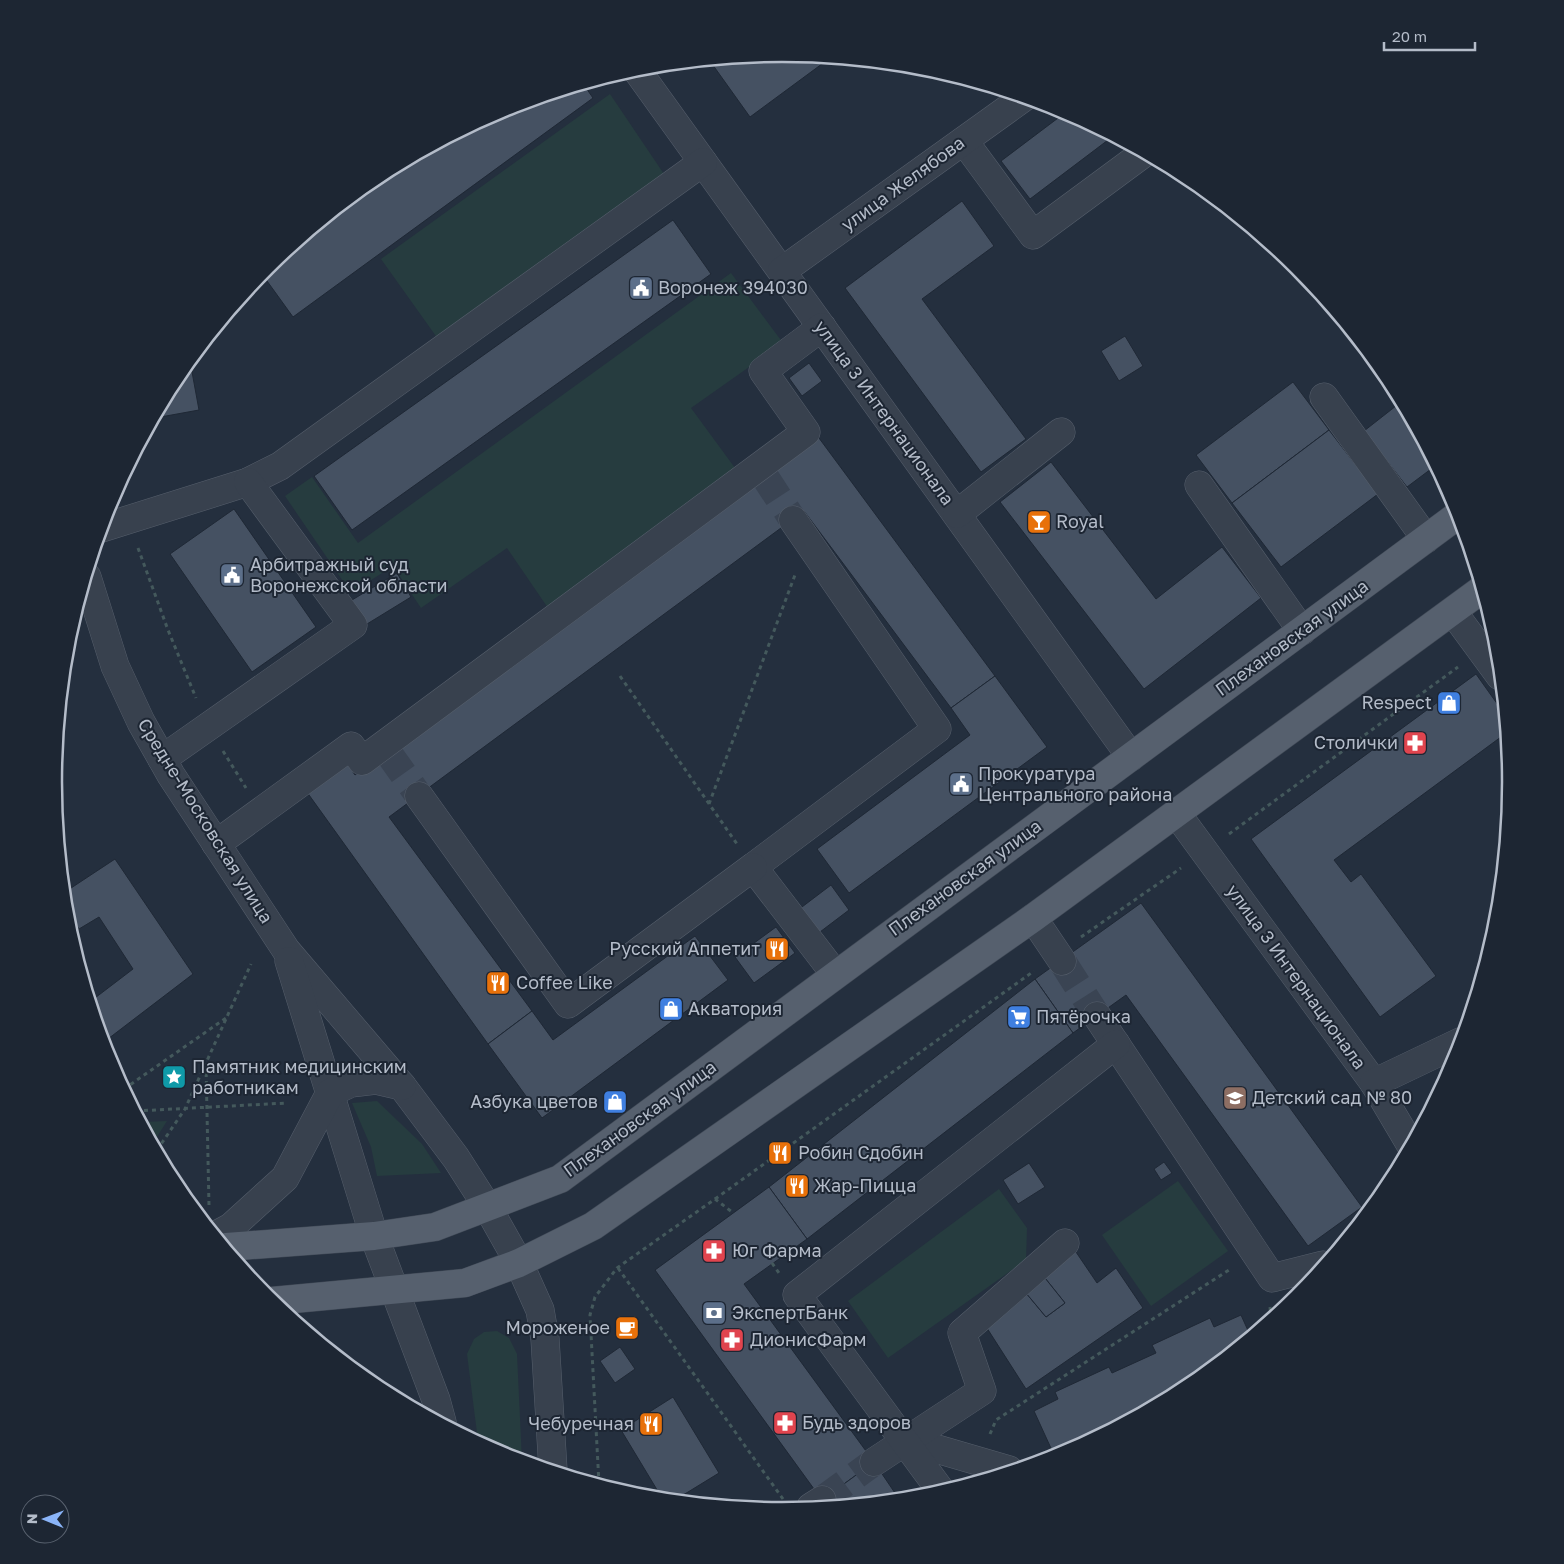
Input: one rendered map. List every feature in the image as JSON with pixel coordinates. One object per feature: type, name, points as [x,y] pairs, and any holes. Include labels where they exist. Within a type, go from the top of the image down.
[{"type":"main road","name":"Плехановская улица","points":[[234,1247],[374,1236],[435,1227],[560,1179],[834,974],[1132,757],[1452,520]]},
{"type":"main road","points":[[283,1300],[466,1283],[520,1263],[593,1226],[1033,918],[1476,594]]},
{"type":"street","name":"улица 3 Интернационала","points":[[641,76],[1132,757]]},
{"type":"street","name":"улица Желябова","points":[[782,271],[1017,103]]},
{"type":"street","points":[[964,140],[1033,235],[1139,158]]},
{"type":"street","points":[[110,525],[248,482],[280,466],[703,162]]},
{"type":"street","points":[[216,844],[351,746],[362,761],[384,748],[761,471],[806,432],[763,371],[822,327]]},
{"type":"street","points":[[1324,397],[1426,539]]},
{"type":"street","points":[[957,514],[1061,432]]},
{"type":"street","points":[[162,759],[353,625],[248,482]]},
{"type":"street","points":[[1199,485],[1302,631]]},
{"type":"street","points":[[419,796],[568,1004],[937,729],[801,530]]},
{"type":"street","name":"Средне-Московская улица","points":[[90,587],[115,666],[141,722],[216,844],[286,950],[402,1086],[456,1158],[520,1263],[540,1310],[545,1339],[553,1463]]},
{"type":"street","points":[[1453,612],[1491,664]]},
{"type":"street","name":"улица 3 Интернационала","points":[[1177,814],[1374,1083],[1407,1139]]},
{"type":"street","points":[[753,867],[834,974]]},
{"type":"street","points":[[1033,918],[1059,958]]},
{"type":"street","name":"Средне-Московская улица","points":[[286,950],[374,1236],[440,1414]]},
{"type":"street","points":[[1097,1016],[1272,1278],[1312,1268]]},
{"type":"street","points":[[937,1484],[797,1295],[1116,1044]]},
{"type":"street","points":[[1374,1083],[1451,1046]]},
{"type":"street","points":[[221,1232],[231,1227],[285,1178],[330,1093],[352,1083],[376,1080],[402,1086]]},
{"type":"street","points":[[874,1462],[982,1391],[962,1333],[1065,1243]]},
{"type":"street","points":[[906,1440],[999,1467]]},
{"type":"path","points":[[123,495],[129,519],[168,630],[208,727],[261,812]]},
{"type":"path","points":[[709,804],[801,530]]},
{"type":"path","points":[[600,1478],[590,1315],[595,1297],[617,1268],[1059,958],[1481,650]]},
{"type":"path","points":[[620,676],[753,867]]},
{"type":"path","points":[[161,1145],[185,1108],[251,964]]},
{"type":"path","points":[[130,1085],[226,1017]]},
{"type":"path","points":[[206,1062],[209,1208]]},
{"type":"path","points":[[143,1111],[287,1103]]},
{"type":"path","points":[[715,1199],[732,1212]]},
{"type":"path","points":[[978,1462],[996,1420],[1256,1253]]},
{"type":"path","points":[[617,1268],[804,1501]]},
{"type":"green space","points":[[610,94],[668,180],[438,339],[381,259]]},
{"type":"green space","points":[[731,273],[783,343],[691,408],[735,468],[548,608],[507,548],[421,608],[393,566],[351,593],[285,496],[312,477],[358,543]]},
{"type":"green space","points":[[377,1101],[422,1144],[441,1173],[377,1176],[371,1147],[352,1103]]},
{"type":"green space","points":[[167,1121],[157,1137],[148,1122]]},
{"type":"green space","points":[[1178,1181],[1228,1251],[1151,1306],[1102,1235]]},
{"type":"green space","points":[[999,1189],[1027,1228],[1026,1260],[888,1358],[848,1301]]},
{"type":"green space","points":[[497,1331],[509,1338],[517,1354],[522,1452],[477,1433],[467,1354],[474,1339],[484,1332]]},
{"type":"building","points":[[782,62],[822,64],[750,117],[714,66]]},
{"type":"building","points":[[587,90],[593,98],[293,317],[266,280],[308,241],[344,211],[422,159],[464,137],[507,117]]},
{"type":"building","points":[[1058,118],[1107,141],[1030,199],[1001,161]]},
{"type":"building","points":[[962,201],[994,246],[922,299],[1026,439],[981,472],[845,288]]},
{"type":"building","points":[[673,220],[711,274],[352,530],[314,476]]},
{"type":"building","points":[[1125,336],[1143,366],[1119,381],[1101,351]]},
{"type":"building","points":[[809,363],[822,381],[802,396],[789,378]]},
{"type":"building","points":[[192,371],[199,410],[162,417]]},
{"type":"building","points":[[1293,382],[1329,430],[1232,503],[1196,455]]},
{"type":"building","points":[[1395,406],[1430,470],[1407,487],[1364,431]]},
{"type":"building","points":[[1329,430],[1378,494],[1281,567],[1232,503]]},
{"type":"building","points":[[816,434],[995,676],[951,708],[804,511],[389,817],[532,1011],[488,1044],[304,788],[344,759],[355,775]]},
{"type":"building","points":[[1051,462],[1156,599],[1222,547],[1261,598],[1144,689],[1000,502]]},
{"type":"building","name":"Арбитражный суд Воронежской области","points":[[234,509],[316,627],[252,672],[170,554]]},
{"type":"building","points":[[397,573],[411,597],[367,624],[352,600]]},
{"type":"building","points":[[1476,674],[1497,703],[1500,738],[1334,860],[1351,882],[1361,874],[1436,976],[1380,1017],[1251,839]]},
{"type":"building","points":[[995,676],[1047,747],[849,893],[817,849],[970,735],[951,708]]},
{"type":"building","points":[[115,859],[193,974],[110,1037],[96,997],[133,969],[99,917],[79,929],[76,922],[71,888]]},
{"type":"building","points":[[831,885],[849,910],[816,935],[798,910]]},
{"type":"building","points":[[1141,903],[1362,1207],[1308,1246],[1126,995],[1073,1033],[1035,979]]},
{"type":"building","points":[[776,927],[795,953],[754,983],[735,957]]},
{"type":"building","points":[[695,936],[728,980],[542,1118],[488,1044],[532,1011],[553,1040]]},
{"type":"building","points":[[1035,979],[1073,1033],[807,1239],[769,1187]]},
{"type":"building","points":[[1164,1162],[1172,1173],[1161,1180],[1154,1169]]},
{"type":"building","points":[[1029,1163],[1045,1187],[1018,1204],[1003,1180]]},
{"type":"building","points":[[769,1187],[807,1239],[744,1284],[874,1462],[822,1500],[655,1270]]},
{"type":"building","points":[[1076,1252],[1097,1283],[1116,1268],[1143,1308],[1026,1389],[985,1325],[1026,1293],[1046,1317],[1065,1303],[1045,1278]]},
{"type":"building","points":[[1045,1278],[1065,1303],[1046,1317],[1026,1293]]},
{"type":"building","points":[[1241,1315],[1248,1330],[1220,1353],[1182,1380],[1142,1405],[1051,1449],[1034,1411],[1058,1399],[1055,1392],[1109,1367],[1112,1373],[1156,1353],[1152,1345],[1210,1318],[1214,1327]]},
{"type":"building","points":[[620,1347],[635,1369],[615,1383],[600,1361]]},
{"type":"building","points":[[673,1397],[719,1473],[684,1494],[657,1490],[621,1430]]},
{"type":"building","points":[[874,1462],[894,1492],[876,1495],[822,1500]]},
{"type":"tunnel","points":[[763,474],[793,520]]},
{"type":"tunnel","points":[[387,751],[419,796]]},
{"type":"tunnel","points":[[1062,961],[1097,1016]]},
{"type":"tunnel","points":[[822,1500],[874,1462]]},
{"type":"place","name":"Воронеж 394030","points":[[641,288]]},
{"type":"place","name":"Royal","points":[[1039,522]]},
{"type":"place","name":"Арбитражный суд Воронежской области","points":[[232,575]]},
{"type":"place","name":"Respect","points":[[1449,703]]},
{"type":"place","name":"Столички","points":[[1415,743]]},
{"type":"place","name":"Прокуратура Центрального района","points":[[961,784]]},
{"type":"place","name":"Русский Аппетит","points":[[777,949]]},
{"type":"place","name":"Coffee Like","points":[[498,983]]},
{"type":"place","name":"Акватория","points":[[671,1009]]},
{"type":"place","name":"Пятёрочка","points":[[1019,1017]]},
{"type":"place","name":"Памятник медицинским работникам","points":[[174,1077]]},
{"type":"place","name":"Детский сад № 80","points":[[1235,1098]]},
{"type":"place","name":"Азбука цветов","points":[[615,1102]]},
{"type":"place","name":"Робин Сдобин","points":[[780,1153]]},
{"type":"place","name":"Жар-Пицца","points":[[797,1186]]},
{"type":"place","name":"Юг Фарма","points":[[714,1251]]},
{"type":"place","name":"ЭкспертБанк","points":[[714,1313]]},
{"type":"place","name":"Мороженое","points":[[627,1328]]},
{"type":"place","name":"ДионисФарм","points":[[732,1340]]},
{"type":"place","name":"Будь здоров","points":[[785,1423]]},
{"type":"place","name":"Чебуречная","points":[[651,1424]]}]
